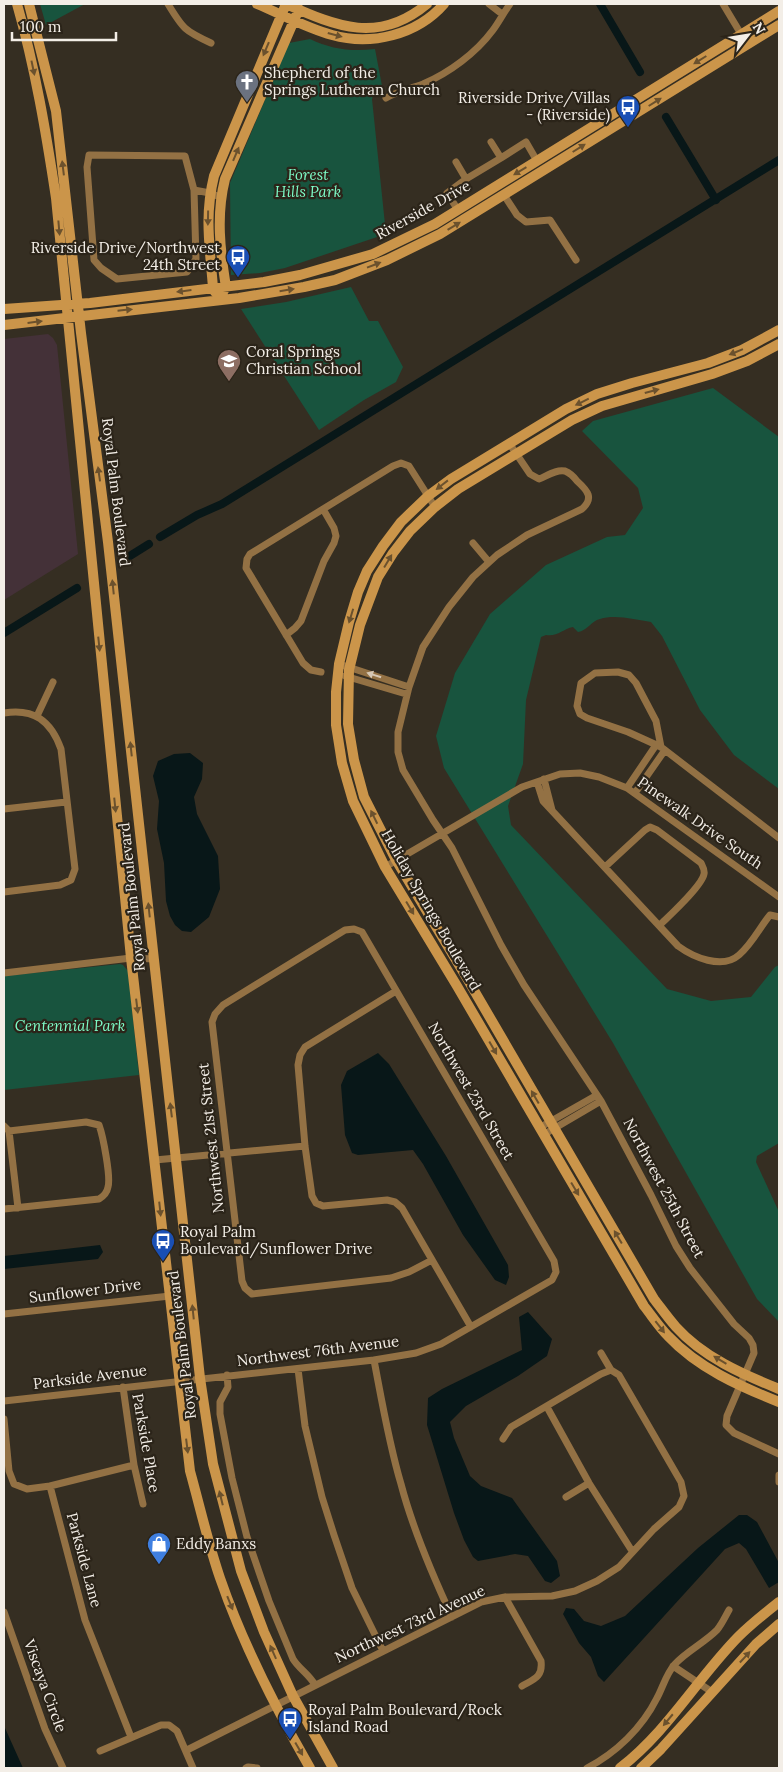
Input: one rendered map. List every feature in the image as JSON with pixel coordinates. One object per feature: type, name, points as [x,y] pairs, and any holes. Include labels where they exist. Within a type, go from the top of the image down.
[{"type":"street","name":"Royal Palm Boulevard","points":[[17,4],[26,34],[43,115],[56,198],[131,958],[190,1471],[221,1579],[245,1641],[274,1706],[310,1768]]},
{"type":"street","name":"Royal Palm Boulevard","points":[[29,4],[56,111],[77,304],[108,542],[200,1378],[213,1464],[241,1571],[264,1632],[294,1696],[333,1768]]},
{"type":"street","points":[[168,4],[179,24],[188,32],[211,43]]},
{"type":"street","points":[[257,4],[331,35],[364,40],[385,38],[406,31],[432,15],[444,4]]},
{"type":"street","points":[[220,300],[213,288],[207,222],[210,193],[214,176],[286,4],[334,24],[374,28],[399,21],[427,4]]},
{"type":"street","points":[[489,4],[502,14]]},
{"type":"street","points":[[386,98],[397,91],[422,84],[447,71],[465,58],[493,30],[510,4]]},
{"type":"street","points":[[723,4],[741,34],[750,38],[761,37]]},
{"type":"street","points":[[220,300],[226,287],[218,220],[220,198],[225,178],[299,10]]},
{"type":"street","name":"Riverside Drive","points":[[4,309],[77,304],[226,287],[300,275],[373,254],[435,224],[779,11]]},
{"type":"street","name":"Riverside Drive","points":[[4,325],[220,300],[304,287],[335,280],[387,260],[440,234],[779,26]]},
{"type":"street","points":[[363,28],[364,40]]},
{"type":"street","points":[[734,54],[741,34]]},
{"type":"street","points":[[491,142],[501,158]]},
{"type":"street","points":[[458,210],[446,193],[466,179],[526,142],[537,160]]},
{"type":"street","points":[[89,155],[185,156],[194,190],[196,259],[187,272],[117,279],[101,268],[94,260],[87,167],[89,155]]},
{"type":"street","points":[[456,162],[466,179]]},
{"type":"street","points":[[194,190],[210,193],[220,198]]},
{"type":"street","points":[[504,195],[517,215],[526,222],[550,220],[576,260]]},
{"type":"street","name":"Holiday Springs Boulevard","points":[[779,330],[742,350],[708,363],[597,394],[509,443],[451,479],[428,496],[395,530],[367,571],[349,622],[338,669],[336,692],[336,725],[342,762],[353,802],[385,866],[458,986],[541,1132],[650,1313],[668,1336],[694,1358],[740,1386],[779,1402]]},
{"type":"street","name":"Holiday Springs Boulevard","points":[[779,344],[747,361],[712,374],[602,406],[572,420],[458,489],[435,507],[410,531],[378,577],[363,618],[349,673],[348,724],[354,760],[364,797],[396,860],[654,1299],[676,1327],[701,1349],[744,1374],[779,1389]]},
{"type":"street","points":[[509,443],[516,453]]},
{"type":"street","name":"Northwest 25th Street","points":[[516,453],[530,474],[539,479],[556,471],[564,471],[572,476],[586,489],[589,498],[587,504],[582,510],[527,535],[497,555],[473,577],[448,607],[423,646],[406,694],[398,732],[398,752],[403,770],[452,848],[524,985],[599,1098],[676,1246],[690,1268],[753,1345],[754,1354],[727,1416],[726,1425],[734,1433],[779,1454]]},
{"type":"street","points":[[320,672],[311,670],[303,663],[246,568],[247,559],[250,554],[393,466],[402,463],[409,466],[435,507]]},
{"type":"street","points":[[286,635],[301,621],[324,561],[334,543],[336,536],[334,528],[323,509]]},
{"type":"street","points":[[473,543],[490,562]]},
{"type":"street","points":[[338,669],[406,694]]},
{"type":"street","points":[[635,793],[661,748],[656,721],[636,683],[629,676],[618,672],[595,673],[581,683],[577,706],[580,714],[586,718],[628,732],[661,748],[779,838]]},
{"type":"street","points":[[349,673],[409,686]]},
{"type":"street","points":[[37,716],[53,682]]},
{"type":"street","points":[[4,713],[26,712],[37,716],[50,727],[57,738],[61,749],[75,869],[71,880],[60,885],[4,892]]},
{"type":"street","points":[[627,788],[661,748]]},
{"type":"street","name":"Pinewalk Drive South","points":[[385,866],[522,787],[560,774],[580,773],[600,777],[627,788],[779,897]]},
{"type":"street","points":[[540,780],[543,801],[678,946],[686,952],[708,960],[720,961],[737,957],[770,915],[779,917]]},
{"type":"street","points":[[4,809],[66,802]]},
{"type":"street","name":"Pinewalk Drive South","points":[[605,867],[650,827],[657,830],[701,863],[705,870],[704,876],[686,900],[660,925]]},
{"type":"street","name":"Northwest 23rd Street","points":[[215,1014],[223,1005],[345,930],[354,929],[362,932],[554,1261],[556,1272]]},
{"type":"street","points":[[4,973],[131,958],[154,959]]},
{"type":"street","points":[[396,991],[305,1047],[300,1055],[298,1064],[305,1146],[312,1196],[316,1203],[323,1206],[387,1200],[395,1202],[402,1208],[471,1327]]},
{"type":"street","name":"Northwest 21st Street","points":[[215,1014],[212,1022],[226,1153],[242,1280],[245,1288],[252,1294],[391,1278],[409,1272],[432,1260]]},
{"type":"street","points":[[541,1132],[599,1098]]},
{"type":"street","points":[[4,1209],[18,1208],[99,1199],[105,1194],[109,1185],[103,1135],[99,1125],[86,1122],[6,1129],[18,1208]]},
{"type":"street","points":[[155,1160],[305,1146]]},
{"type":"street","name":"Northwest 76th Avenue","points":[[179,1380],[298,1369],[416,1353],[441,1344],[471,1327],[552,1280],[556,1272]]},
{"type":"street","name":"Sunflower Drive","points":[[4,1314],[170,1296]]},
{"type":"street","points":[[503,1439],[511,1427],[611,1370],[601,1353]]},
{"type":"street","points":[[374,1360],[388,1434],[401,1485],[417,1536],[452,1617]]},
{"type":"street","points":[[298,1369],[305,1426],[322,1497],[352,1588],[383,1651]]},
{"type":"street","name":"Northwest 73rd Avenue","points":[[187,1750],[481,1602],[505,1598],[552,1596],[575,1591],[597,1581],[618,1566],[679,1507],[684,1496],[681,1482],[619,1375],[611,1370]]},
{"type":"street","points":[[227,1375],[228,1387],[220,1402],[220,1414],[232,1478],[248,1537],[269,1601],[293,1659],[298,1667],[310,1676],[315,1685]]},
{"type":"street","name":"Parkside Avenue","points":[[4,1401],[179,1380]]},
{"type":"street","name":"Parkside Place","points":[[123,1387],[134,1465],[143,1504]]},
{"type":"street","points":[[547,1407],[589,1483],[632,1551]]},
{"type":"street","points":[[4,1419],[9,1471],[14,1484],[27,1490],[134,1465]]},
{"type":"street","points":[[779,1475],[779,1482]]},
{"type":"street","points":[[566,1497],[589,1483]]},
{"type":"street","name":"Parkside Lane","points":[[50,1486],[85,1620],[131,1738]]},
{"type":"street","points":[[505,1598],[541,1662],[542,1669],[538,1677],[522,1686]]},
{"type":"street","points":[[620,1768],[656,1736],[737,1638],[779,1602]]},
{"type":"street","points":[[587,1768],[633,1734],[653,1706],[673,1666],[716,1631],[729,1610]]},
{"type":"street","name":"Viscaya Circle","points":[[4,1612],[45,1729],[63,1768]]},
{"type":"street","points":[[641,1768],[661,1749],[756,1644],[779,1624]]},
{"type":"street","points":[[673,1666],[712,1692]]},
{"type":"street","points":[[100,1751],[161,1725],[170,1725],[177,1730],[193,1768]]},
{"type":"street","points":[[246,1768],[256,1768]]},
{"type":"shaded area","points":[[48,334],[57,345],[78,554],[4,600],[4,339]]},
{"type":"shaded area","points":[[190,753],[203,763],[202,779],[194,797],[197,814],[218,856],[220,889],[209,917],[191,932],[182,931],[175,925],[170,916],[166,901],[164,863],[157,829],[159,801],[153,776],[158,761],[174,754]]},
{"type":"shaded area","points":[[378,1053],[389,1064],[446,1156],[508,1265],[509,1277],[506,1285],[495,1280],[463,1235],[423,1164],[413,1150],[358,1155],[352,1153],[345,1135],[341,1085],[347,1071]]},
{"type":"shaded area","points":[[100,1245],[103,1252],[98,1259],[4,1269],[4,1256]]},
{"type":"shaded area","points":[[528,1312],[552,1339],[547,1356],[518,1376],[466,1406],[450,1422],[454,1438],[470,1476],[481,1486],[512,1498],[557,1561],[560,1576],[551,1583],[545,1581],[528,1556],[515,1554],[478,1561],[473,1557],[464,1540],[454,1513],[427,1425],[428,1398],[442,1389],[522,1350],[519,1317]]},
{"type":"shaded area","points":[[739,1515],[747,1515],[757,1522],[779,1563],[779,1582],[769,1588],[746,1549],[739,1543],[725,1549],[604,1682],[598,1676],[591,1657],[579,1643],[563,1614],[566,1608],[574,1609],[584,1621],[601,1626],[625,1616],[698,1548]]},
{"type":"shaded area","points":[[4,1724],[5,1728],[23,1768],[4,1768]]},
{"type":"green space","points":[[40,4],[85,4],[46,25]]},
{"type":"green space","name":"Forest Hills Park","points":[[310,39],[341,49],[375,49],[382,86],[375,90],[372,99],[386,234],[285,268],[260,273],[231,275],[230,183],[289,43]]},
{"type":"green space","points":[[351,287],[369,321],[378,321],[403,367],[396,382],[364,400],[319,430],[241,309],[286,302]]},
{"type":"green space","points":[[713,388],[779,437],[779,789],[734,755],[700,710],[662,636],[651,622],[613,617],[597,620],[584,630],[578,632],[573,627],[557,634],[541,637],[526,700],[523,764],[508,806],[511,825],[667,989],[711,1001],[751,997],[775,967],[779,965],[779,1143],[757,1156],[756,1162],[779,1212],[779,1322],[757,1299],[613,1043],[444,768],[436,736],[455,673],[490,614],[546,565],[607,537],[625,535],[643,508],[638,488],[582,431],[593,421]]},
{"type":"green space","name":"Centennial Park","points":[[120,964],[128,971],[139,1075],[4,1090],[4,976]]},
{"type":"waterway","points":[[600,4],[640,72]]},
{"type":"waterway","points":[[666,117],[716,200]]},
{"type":"waterway","points":[[160,537],[197,515],[222,504],[779,160]]},
{"type":"waterway","points":[[125,559],[149,544]]},
{"type":"waterway","points":[[4,633],[77,588]]},
{"type":"place","name":"Shepherd of the Springs Lutheran Church","points":[[247,103]]},
{"type":"place","name":"Riverside Drive/Villas - (Riverside)","points":[[628,128]]},
{"type":"place","name":"Riverside Drive/Northwest 24th Street","points":[[238,278]]},
{"type":"place","name":"Coral Springs Christian School","points":[[229,382]]},
{"type":"place","name":"Royal Palm Boulevard/Sunflower Drive","points":[[163,1262]]},
{"type":"place","name":"Eddy Banxs","points":[[159,1565]]},
{"type":"place","name":"Royal Palm Boulevard/Rock Island Road","points":[[290,1740]]}]
